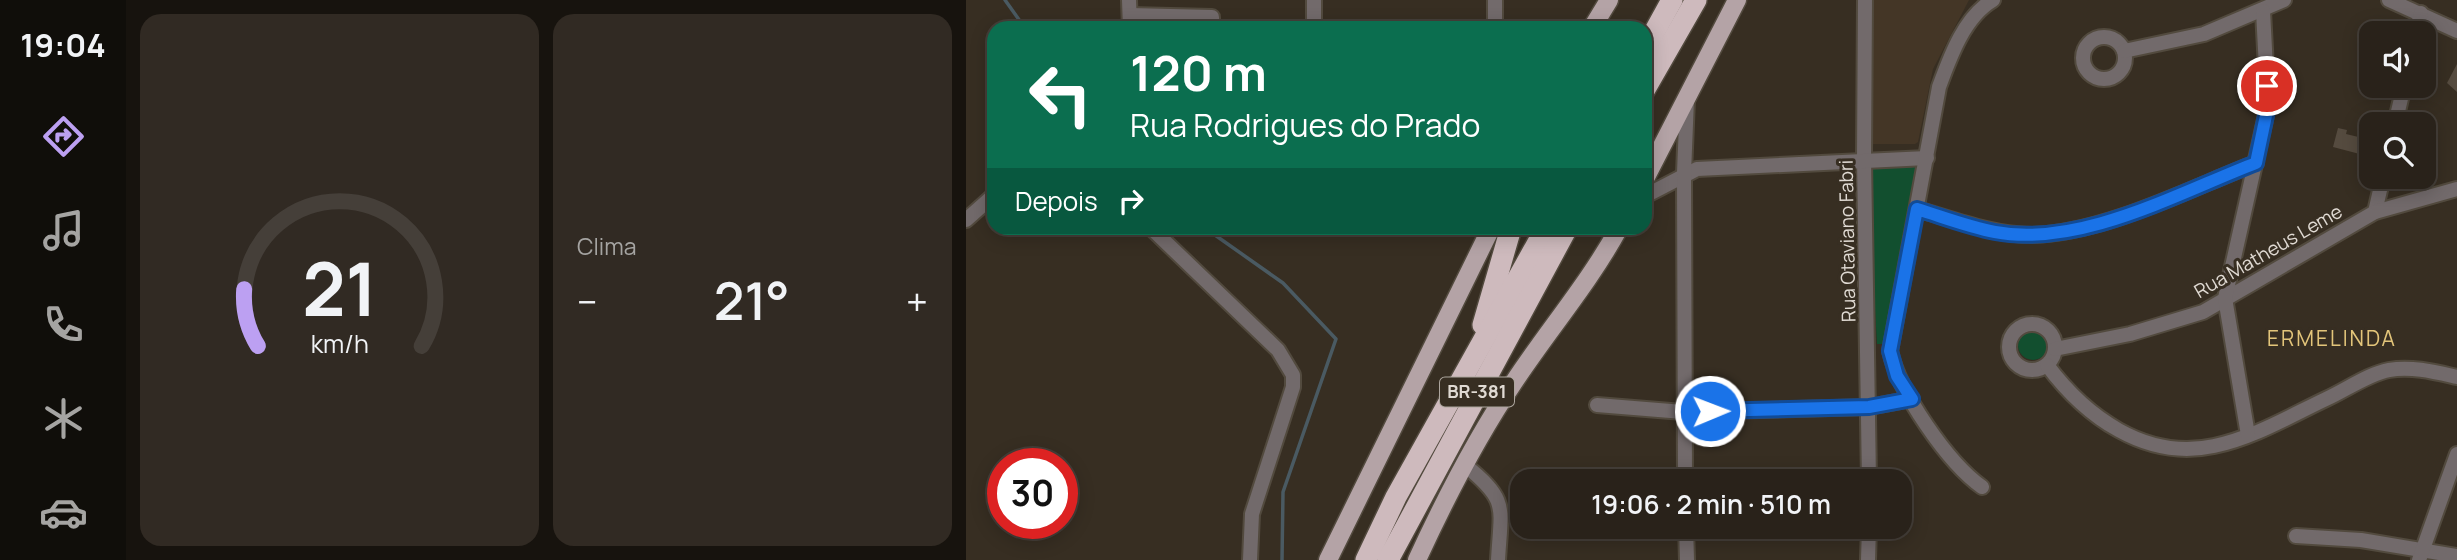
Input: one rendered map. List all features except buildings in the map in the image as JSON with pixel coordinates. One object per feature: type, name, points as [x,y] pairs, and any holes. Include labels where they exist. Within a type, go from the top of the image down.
[{"type":"highway","points":[[1652,36],[1672,0]]},
{"type":"highway","points":[[1652,77],[1696,0]]},
{"type":"highway","points":[[1472,360],[1509,235]]},
{"type":"highway","name":"BR-381","points":[[1366,560],[1396,497],[1542,235]]},
{"type":"highway","name":"BR-381","points":[[1388,559],[1563,235]]},
{"type":"main road","points":[[1596,21],[1609,0]]},
{"type":"main road","points":[[1652,166],[1737,0]]},
{"type":"main road","points":[[1328,560],[1488,235]]},
{"type":"main road","points":[[1417,560],[1465,465],[1513,382],[1595,271],[1615,235]]},
{"type":"street","points":[[1129,0],[1130,21]]},
{"type":"street","points":[[1314,0],[1314,21]]},
{"type":"street","points":[[1495,0],[1495,21]]},
{"type":"street","name":"Rua Otaviano Fabri","points":[[1865,0],[1864,159],[1869,469]]},
{"type":"street","points":[[2124,51],[2204,34],[2284,0]]},
{"type":"street","points":[[2389,0],[2457,31]]},
{"type":"street","points":[[1982,487],[1953,462],[1897,376],[1890,351],[1939,87],[1949,58],[1965,30],[1990,1]]},
{"type":"street","points":[[2248,435],[2225,298],[2268,106],[2263,11]]},
{"type":"street","points":[[2419,21],[2421,13]]},
{"type":"street","points":[[1146,21],[1212,17],[1212,21]]},
{"type":"street","points":[[1685,469],[1684,173],[1687,98]]},
{"type":"street","points":[[1652,191],[1696,169],[1927,158]]},
{"type":"street","points":[[1917,209],[1995,232],[2032,234],[2064,231],[2098,224],[2256,163]]},
{"type":"street","name":"Rua Matheus Leme","points":[[2055,349],[2130,334],[2203,312],[2375,212],[2457,188]]},
{"type":"street","points":[[2375,212],[2381,189]]},
{"type":"street","points":[[966,220],[987,201]]},
{"type":"street","points":[[1158,235],[1278,350],[1293,375],[1290,404],[1252,514],[1250,560]]},
{"type":"street","points":[[2034,324],[2050,332],[2055,349],[2047,365],[2030,370],[2014,362],[2009,345],[2012,337],[2025,325],[2034,324]]},
{"type":"street","points":[[2047,365],[2065,389],[2097,417],[2142,441],[2172,448],[2212,447],[2248,435],[2386,371],[2423,370],[2457,377]]},
{"type":"street","points":[[1597,405],[1683,412],[1869,407],[1912,399]]},
{"type":"street","points":[[2420,555],[2457,454]]},
{"type":"street","points":[[1465,465],[1498,495],[1501,505],[1498,560]]},
{"type":"street","points":[[2296,536],[2361,540],[2420,555],[2457,556]]},
{"type":"street","points":[[1686,539],[1687,560]]},
{"type":"street","points":[[1868,539],[1868,560]]},
{"type":"shaded area","points":[[1873,0],[1969,0],[1933,69],[1918,142],[1915,144],[1870,144]]},
{"type":"green space","points":[[1912,164],[1919,166],[1919,175],[1901,249],[1884,344],[1877,344],[1867,168]]},
{"type":"green space","points":[[2033,330],[2039,331],[2047,339],[2047,351],[2039,359],[2033,360],[2027,359],[2019,351],[2018,345],[2019,339],[2027,331]]},
{"type":"waterway","points":[[1005,0],[1020,21]]},
{"type":"waterway","points":[[1215,235],[1283,283],[1336,339],[1283,492],[1282,560]]},
{"type":"district","name":"ERMELINDA","points":[[2332,339]]},
{"type":"route","points":[[1710,411],[1869,407],[1892,405],[1912,399],[1897,376],[1890,351],[1917,209],[1995,232],[2032,234],[2098,224],[2256,163],[2268,106],[2267,86]]}]
